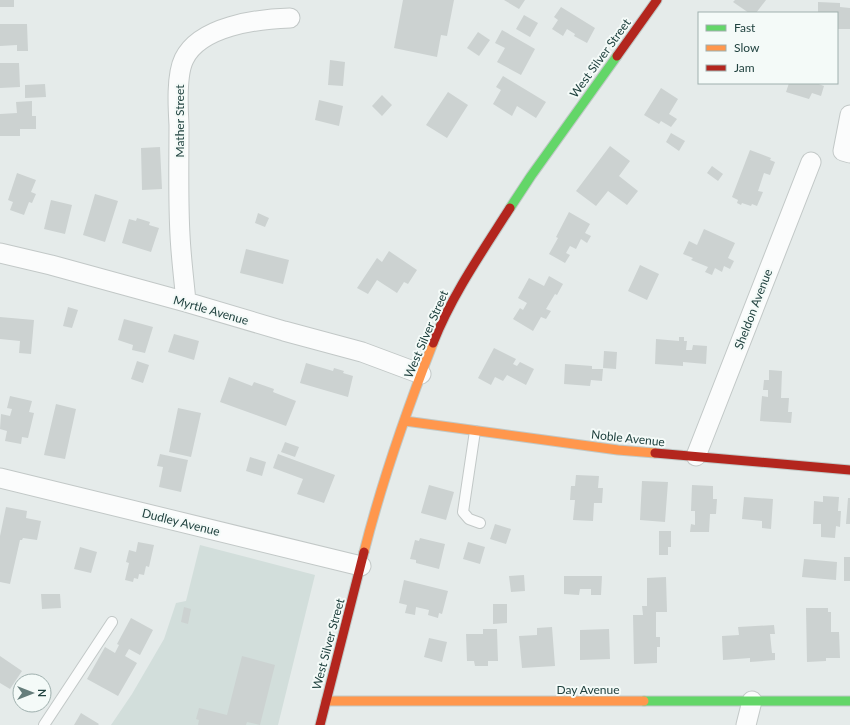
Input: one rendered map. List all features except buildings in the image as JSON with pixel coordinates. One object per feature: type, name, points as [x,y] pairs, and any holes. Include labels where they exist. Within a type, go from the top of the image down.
[{"type":"street","name":"West Silver Street","points":[[320,725],[376,503],[438,330],[462,283],[531,176],[657,0]]},
{"type":"street","name":"Mather Street","points":[[186,302],[180,236],[179,173],[179,80],[184,59],[192,48],[204,37],[218,30],[268,19],[290,18]]},
{"type":"street","points":[[846,152],[850,115]]},
{"type":"street","name":"Sheldon Avenue","points":[[696,456],[810,162]]},
{"type":"street","name":"Myrtle Avenue","points":[[0,253],[51,265],[362,352],[421,374]]},
{"type":"street","name":"Noble Avenue","points":[[405,421],[618,450],[850,470]]},
{"type":"street","name":"Dudley Avenue","points":[[0,478],[361,566]]},
{"type":"street","name":"Day Avenue","points":[[326,701],[850,701]]},
{"type":"street","points":[[746,725],[752,701]]},
{"type":"lane","points":[[475,431],[462,512],[469,519],[480,523]]},
{"type":"lane","points":[[44,725],[112,622]]},
{"type":"shaded area","points":[[200,545],[315,575],[278,725],[111,725],[132,694],[164,639],[176,603],[186,601]]},
{"type":"traffic: fast","points":[[510,208],[531,176],[617,56]]},
{"type":"traffic: fast","points":[[644,701],[850,701]]},
{"type":"traffic: slow","points":[[364,552],[395,447],[433,343]]},
{"type":"traffic: slow","points":[[405,421],[618,450],[655,453]]},
{"type":"traffic: slow","points":[[326,701],[644,701]]},
{"type":"traffic: jam","points":[[617,56],[657,0]]},
{"type":"traffic: jam","points":[[433,343],[458,291],[510,208]]},
{"type":"traffic: jam","points":[[655,453],[850,470]]},
{"type":"traffic: jam","points":[[320,725],[364,552]]}]
